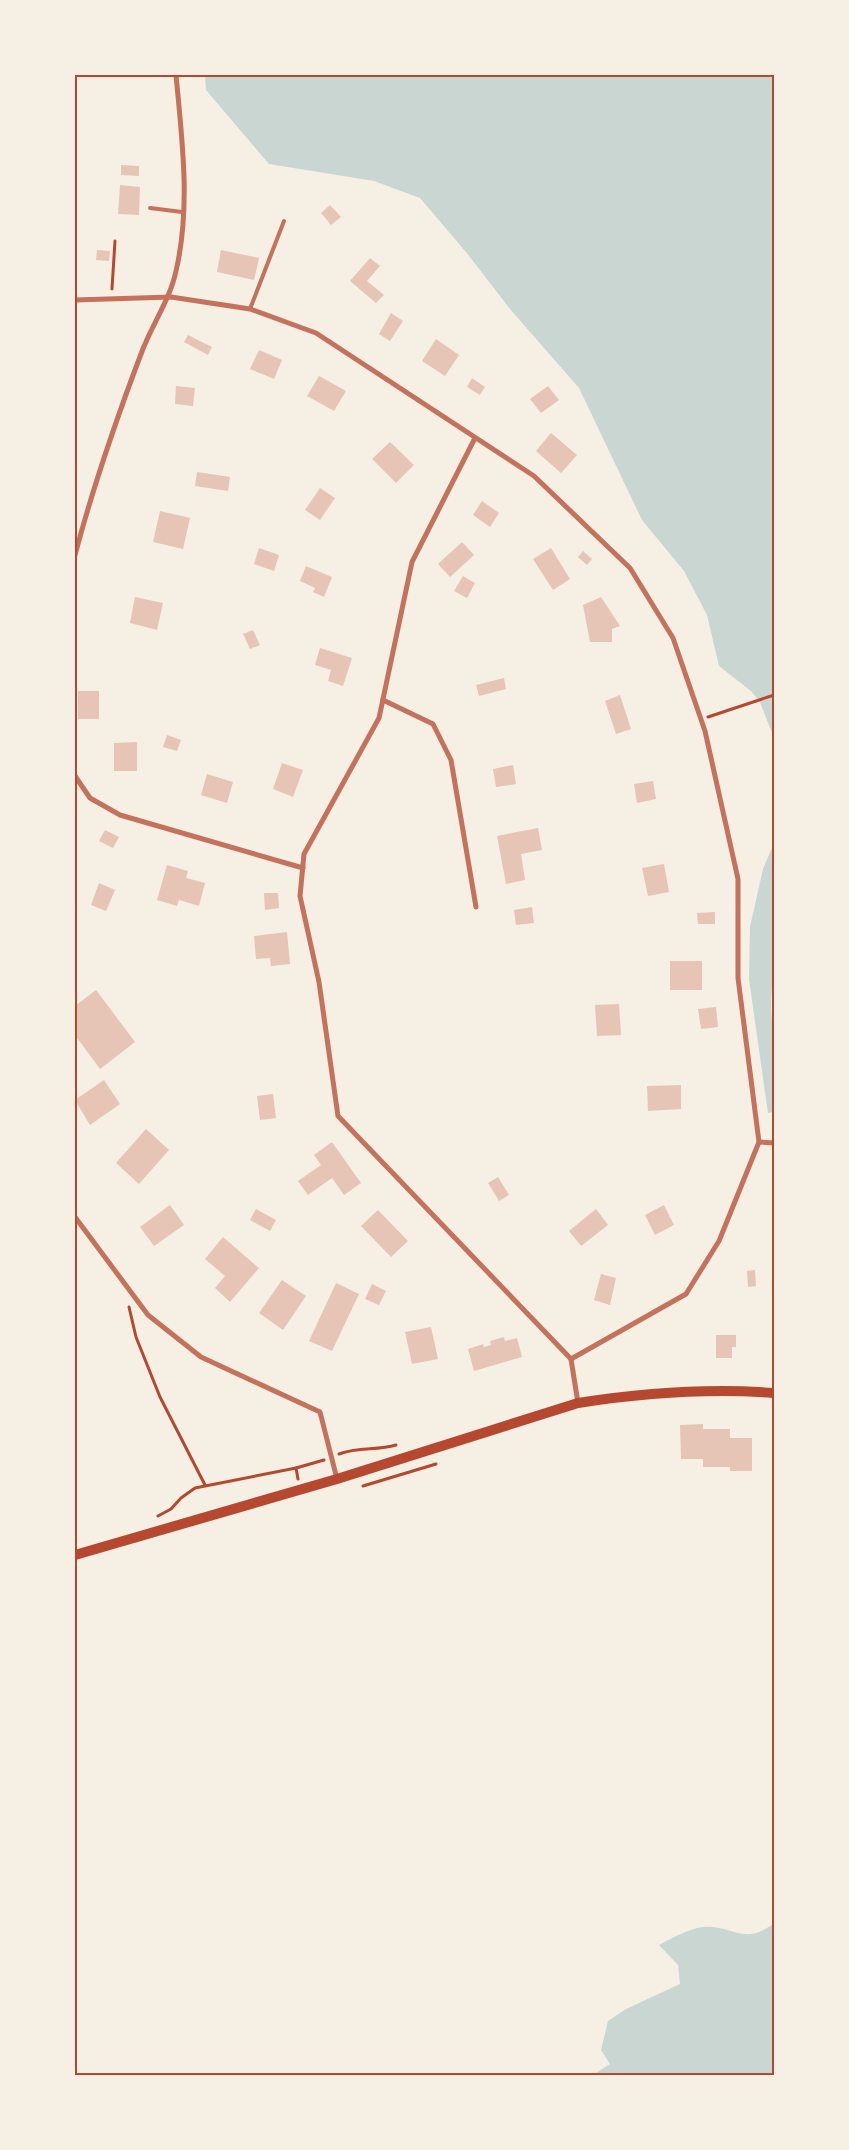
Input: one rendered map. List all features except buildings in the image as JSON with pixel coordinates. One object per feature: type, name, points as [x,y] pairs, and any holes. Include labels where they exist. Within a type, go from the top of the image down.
[{"type":"main road","points":[[75,1555],[337,1479],[578,1403],[618,1397],[686,1392],[774,1393]]},
{"type":"street","points":[[75,555],[86,512],[119,413],[142,352],[168,297],[176,271],[184,177],[176,75]]},
{"type":"street","points":[[75,300],[168,297],[250,309],[316,333],[534,476],[630,568],[673,638],[701,719],[738,879],[738,978],[759,1142],[719,1241],[686,1294],[571,1359]]},
{"type":"street","points":[[475,438],[412,562],[379,718],[304,854],[300,896],[319,982],[338,1116],[571,1359],[578,1403]]},
{"type":"street","points":[[383,700],[433,724],[447,751],[451,760],[476,907]]},
{"type":"street","points":[[75,776],[90,798],[120,815],[303,868]]},
{"type":"street","points":[[759,1142],[774,1143]]},
{"type":"street","points":[[75,1217],[148,1315],[201,1357],[320,1412],[337,1479]]},
{"type":"lane","points":[[150,208],[182,212]]},
{"type":"lane","points":[[250,309],[284,221]]},
{"type":"path","points":[[111,300],[115,241]]},
{"type":"path","points":[[701,719],[774,695]]},
{"type":"path","points":[[134,1297],[128,1308],[136,1337],[160,1397],[204,1486]]},
{"type":"path","points":[[150,1520],[171,1509],[180,1498],[195,1488],[296,1468],[349,1450],[366,1447],[382,1450]]},
{"type":"shaded area","points":[[205,75],[774,75],[774,738],[760,702],[751,691],[719,666],[707,615],[684,571],[642,520],[579,388],[510,309],[466,252],[420,198],[374,181],[269,164],[206,90]]},
{"type":"shaded area","points":[[774,843],[774,957],[771,1003],[774,1112],[768,1113],[749,979],[750,927],[763,869]]},
{"type":"shaded area","points":[[774,1923],[774,2075],[593,2075],[610,2064],[601,2050],[608,2021],[626,2009],[680,1984],[678,1965],[659,1945],[697,1928],[713,1927],[746,1934],[764,1930]]}]
